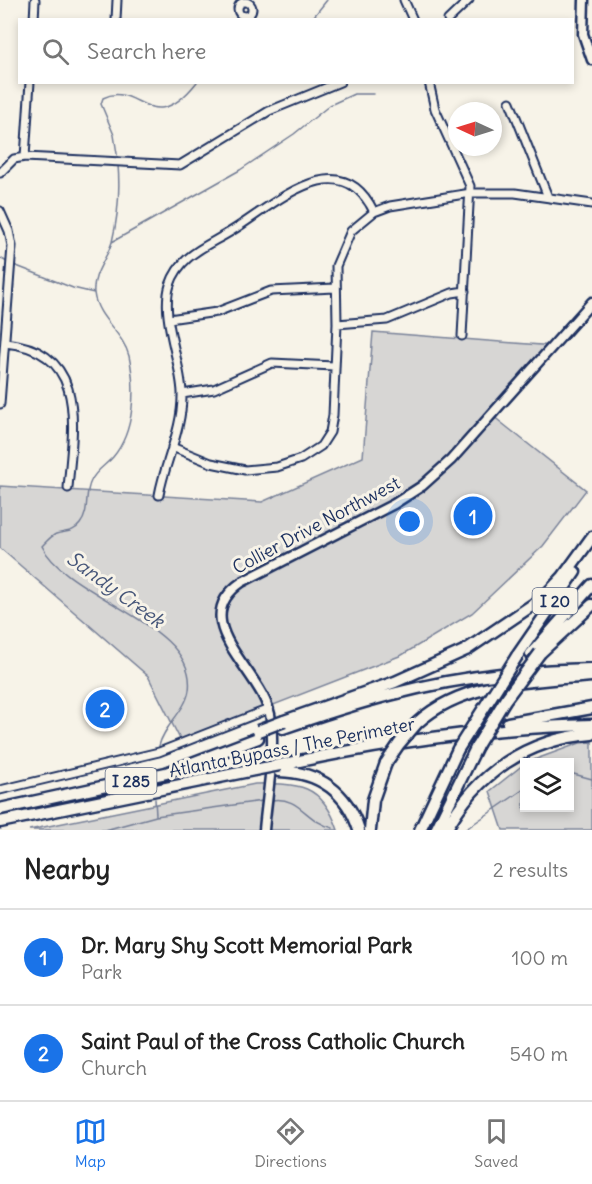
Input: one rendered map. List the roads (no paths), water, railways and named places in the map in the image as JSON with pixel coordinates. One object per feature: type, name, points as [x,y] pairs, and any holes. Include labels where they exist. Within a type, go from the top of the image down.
[{"type":"highway","points":[[284,724],[395,682],[466,650],[543,598],[592,537]]},
{"type":"highway","name":"I 20","points":[[420,830],[458,749],[517,656],[592,547]]},
{"type":"highway","name":"I 20","points":[[430,830],[473,746],[536,654],[592,585]]},
{"type":"highway","points":[[536,654],[592,605]]},
{"type":"highway","points":[[501,674],[550,665],[592,662]]},
{"type":"highway","name":"Atlanta Bypass / The Perimeter","points":[[0,809],[166,773],[241,746],[258,735],[284,724],[389,695],[451,681],[501,674],[592,669]]},
{"type":"highway","points":[[370,830],[374,800],[386,764],[417,723],[444,704],[479,690],[592,676]]},
{"type":"highway","points":[[482,732],[497,725],[592,708]]},
{"type":"highway","name":"Atlanta Bypass / The Perimeter","points":[[0,822],[252,771],[280,768],[380,745],[482,732],[592,725]]},
{"type":"highway","points":[[446,830],[469,794],[491,773],[514,757],[549,741],[592,734]]},
{"type":"highway","points":[[436,830],[473,746]]},
{"type":"highway","points":[[280,768],[305,774],[329,785],[348,805],[359,830]]},
{"type":"main road","points":[[586,5],[583,34],[592,60]]},
{"type":"main road","name":"Collier Drive Northwest","points":[[264,830],[271,731],[269,709],[260,688],[224,634],[220,613],[228,593],[242,582],[394,504],[440,472],[592,302]]},
{"type":"street","points":[[34,18],[35,0]]},
{"type":"street","points":[[116,18],[117,0]]},
{"type":"street","points":[[250,5],[258,0]]},
{"type":"street","points":[[404,0],[412,18]]},
{"type":"street","points":[[450,18],[469,0]]},
{"type":"street","points":[[25,157],[30,84]]},
{"type":"street","points":[[0,173],[14,159],[25,157],[180,165],[269,111],[335,84]]},
{"type":"street","points":[[429,84],[435,109],[468,178],[471,193],[462,336]]},
{"type":"street","points":[[510,102],[548,197]]},
{"type":"street","points":[[159,495],[180,421],[182,394],[169,320],[169,287],[184,260],[291,192],[317,180],[340,180],[361,192],[374,212]]},
{"type":"street","points":[[172,447],[211,463],[245,470],[277,467],[310,455],[327,439],[332,424],[337,324],[336,266],[345,240],[357,223],[374,212],[390,206],[471,193],[548,197],[592,204]]},
{"type":"street","points":[[0,211],[9,231],[12,246],[0,403]]},
{"type":"street","points":[[169,320],[217,312],[271,291],[335,288]]},
{"type":"street","points":[[337,324],[387,320],[452,293],[465,291]]},
{"type":"street","points":[[5,343],[24,346],[43,355],[57,368],[68,386],[74,413],[68,488]]},
{"type":"street","points":[[182,394],[214,388],[272,363],[334,366]]},
{"type":"street","points":[[0,790],[159,752],[269,709]]},
{"type":"waterway","name":"Sandy Creek","points":[[313,18],[327,0]]},
{"type":"waterway","name":"Sandy Creek","points":[[118,160],[114,135],[101,104],[103,98],[115,95],[126,96],[156,108],[168,106],[181,99],[195,84]]},
{"type":"waterway","points":[[112,242],[240,170],[294,134],[330,105],[354,94],[374,94]]},
{"type":"waterway","name":"Sandy Creek","points":[[118,165],[118,203],[114,232],[110,248],[95,279],[94,293],[100,310],[126,347],[129,356],[133,382],[130,422],[120,447],[91,481],[85,514],[80,524],[72,530],[54,535],[42,546],[56,564],[77,581],[153,629],[173,647],[186,667],[189,690],[187,698],[165,731],[159,746]]},
{"type":"waterway","points":[[0,258],[7,262]]},
{"type":"waterway","points":[[14,265],[73,288],[94,293]]},
{"type":"waterway","points":[[574,774],[592,779]]},
{"type":"waterway","points":[[466,829],[520,792]]},
{"type":"waterway","name":"Sandy Creek","points":[[155,799],[156,815]]},
{"type":"waterway","points":[[272,800],[290,802],[316,821],[333,828]]},
{"type":"waterway","points":[[105,830],[156,816],[262,801]]},
{"type":"place","name":"Dr. Mary Shy Scott Memorial Park","points":[[473,516]]},
{"type":"place","name":"Saint Paul of the Cross Catholic Church","points":[[105,709]]}]
